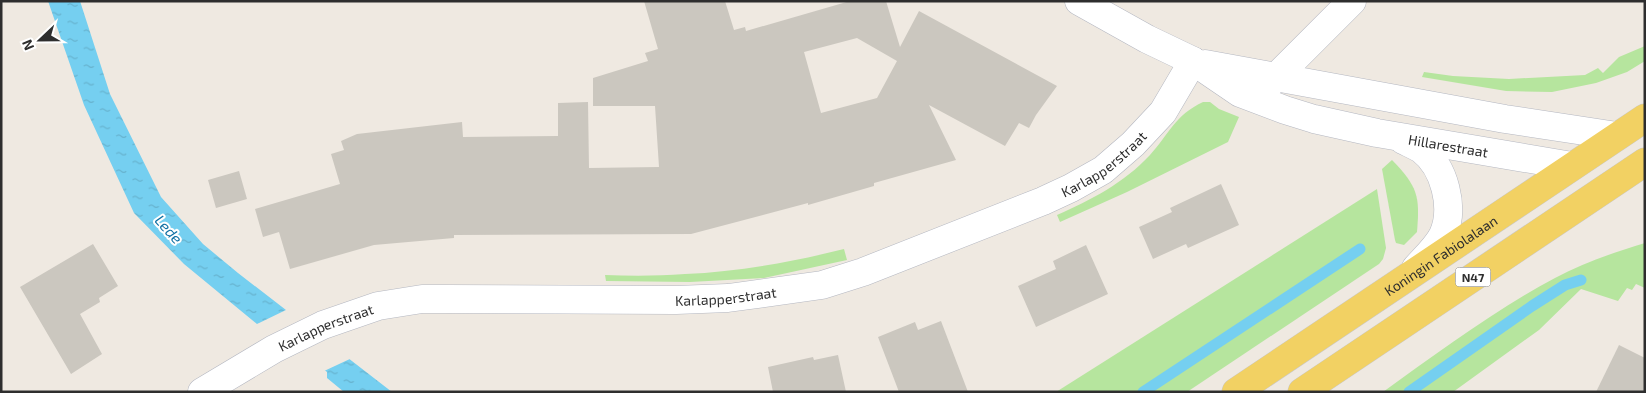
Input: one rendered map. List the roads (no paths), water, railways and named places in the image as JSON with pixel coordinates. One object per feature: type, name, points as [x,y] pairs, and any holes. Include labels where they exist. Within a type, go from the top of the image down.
[{"type":"main road","name":"Koningin Fabiolalaan","points":[[1236,392],[1645,118]]},
{"type":"main road","name":"Hillarestraat","points":[[1617,136],[1645,140]]},
{"type":"main road","name":"Hillarestraat","points":[[1572,166],[1638,172]]},
{"type":"main road","name":"N47","points":[[1302,392],[1638,172]]},
{"type":"street","name":"Hillarestraat","points":[[1079,1],[1147,39],[1193,61],[1240,93],[1314,119],[1395,136],[1572,166]]},
{"type":"street","points":[[1255,98],[1352,1]]},
{"type":"street","name":"Hillarestraat","points":[[1193,61],[1505,120],[1617,136]]},
{"type":"street","name":"Karlapperstraat","points":[[202,392],[274,349],[323,325],[378,306],[422,299],[676,300],[728,298],[822,285],[863,272],[1043,201],[1103,170],[1134,144],[1164,112],[1193,61]]},
{"type":"street","points":[[1395,136],[1420,149],[1434,162],[1440,174],[1448,216],[1443,235],[1430,253],[1406,277]]},
{"type":"water","name":"Lede","points":[[48,1],[80,1],[110,94],[161,197],[203,244],[392,392],[344,392],[327,378],[327,372],[263,323],[257,324],[184,264],[134,213],[84,105]]},
{"type":"waterway","points":[[1143,392],[1360,249]]},
{"type":"waterway","points":[[1409,392],[1532,306],[1565,285],[1581,280]]}]
